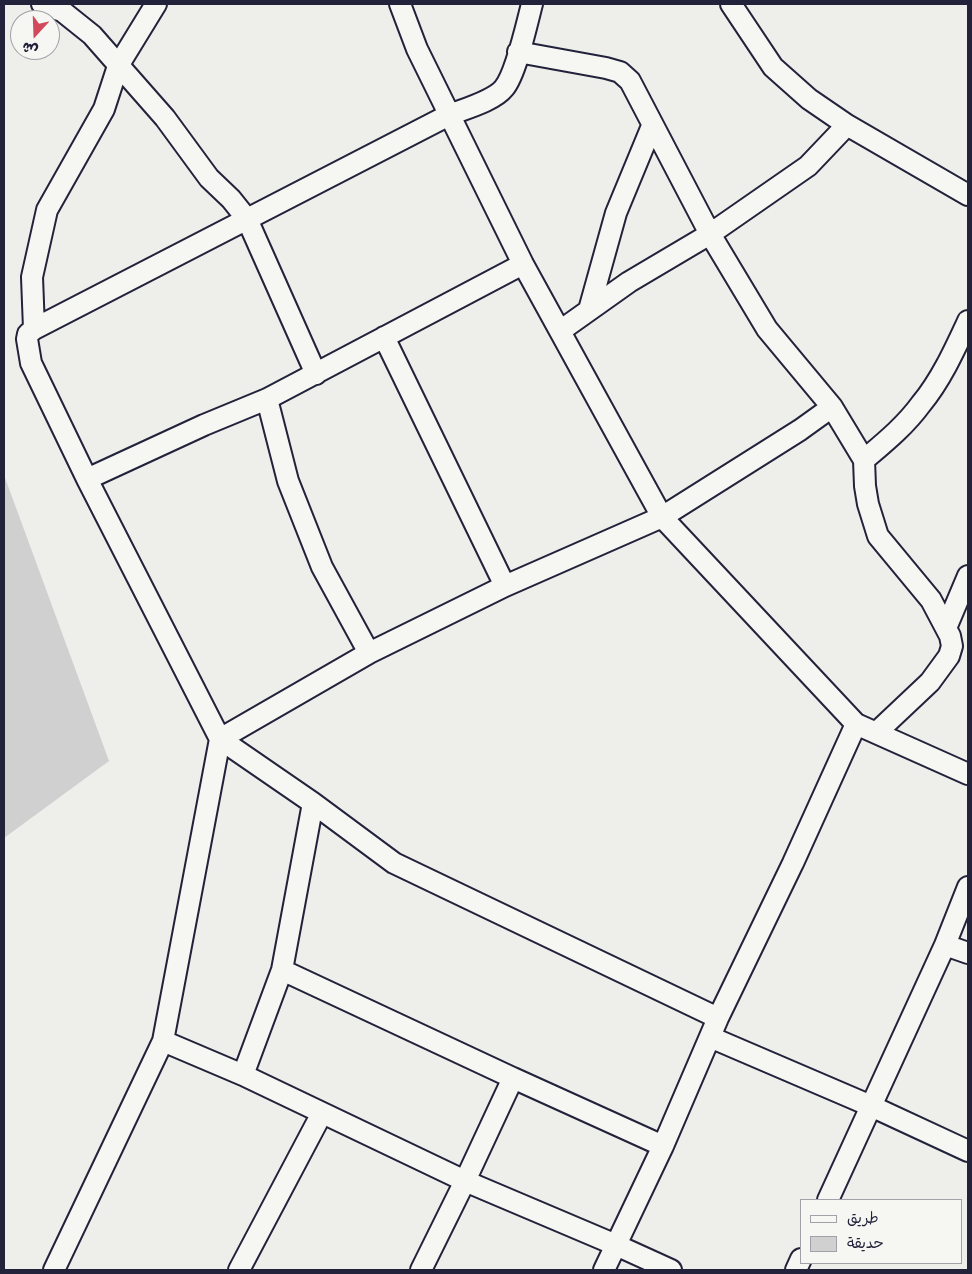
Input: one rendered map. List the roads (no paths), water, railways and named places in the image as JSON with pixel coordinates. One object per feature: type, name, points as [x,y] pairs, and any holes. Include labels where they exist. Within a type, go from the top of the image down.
[{"type":"street","points":[[42,4],[62,11],[92,36],[165,118],[188,152],[209,178],[231,198],[247,219],[316,374]]},
{"type":"street","points":[[34,329],[32,277],[47,210],[104,109],[118,66],[156,4]]},
{"type":"street","points":[[400,4],[417,49],[523,264],[662,517],[856,724],[968,774]]},
{"type":"street","points":[[532,4],[510,78],[504,89],[489,99],[449,115],[34,329],[28,334],[27,339],[31,363],[87,479],[220,739],[313,803],[394,863],[718,1018]]},
{"type":"street","points":[[731,4],[773,67],[809,99],[847,125],[968,195]]},
{"type":"street","points":[[518,52],[606,68],[620,72],[630,80],[652,126],[710,234],[767,329],[832,407],[864,460],[868,504],[878,536],[931,600],[955,637]]},
{"type":"street","points":[[560,331],[629,282],[710,234],[808,166],[847,125]]},
{"type":"street","points":[[589,310],[616,213],[652,126]]},
{"type":"street","points":[[87,479],[204,425],[268,399],[523,264]]},
{"type":"street","points":[[864,460],[895,434],[922,404],[952,356],[968,321]]},
{"type":"street","points":[[384,338],[505,586]]},
{"type":"street","points":[[268,399],[288,481],[322,567],[369,653]]},
{"type":"street","points":[[54,1270],[163,1041],[220,739],[369,653],[505,586],[662,517],[800,430],[832,407]]},
{"type":"street","points":[[877,732],[930,682],[949,656],[968,576]]},
{"type":"street","points":[[604,1270],[663,1146],[718,1018],[793,863],[856,724]]},
{"type":"street","points":[[243,1075],[282,970],[313,803]]},
{"type":"street","points":[[828,1199],[945,944],[968,887]]},
{"type":"street","points":[[945,944],[968,954]]},
{"type":"street","points":[[282,970],[663,1146]]},
{"type":"street","points":[[710,1037],[871,1106],[968,1151]]},
{"type":"street","points":[[163,1041],[243,1075],[466,1181],[670,1270]]},
{"type":"street","points":[[422,1270],[466,1181],[513,1078]]},
{"type":"street","points":[[239,1270],[322,1113]]}]
